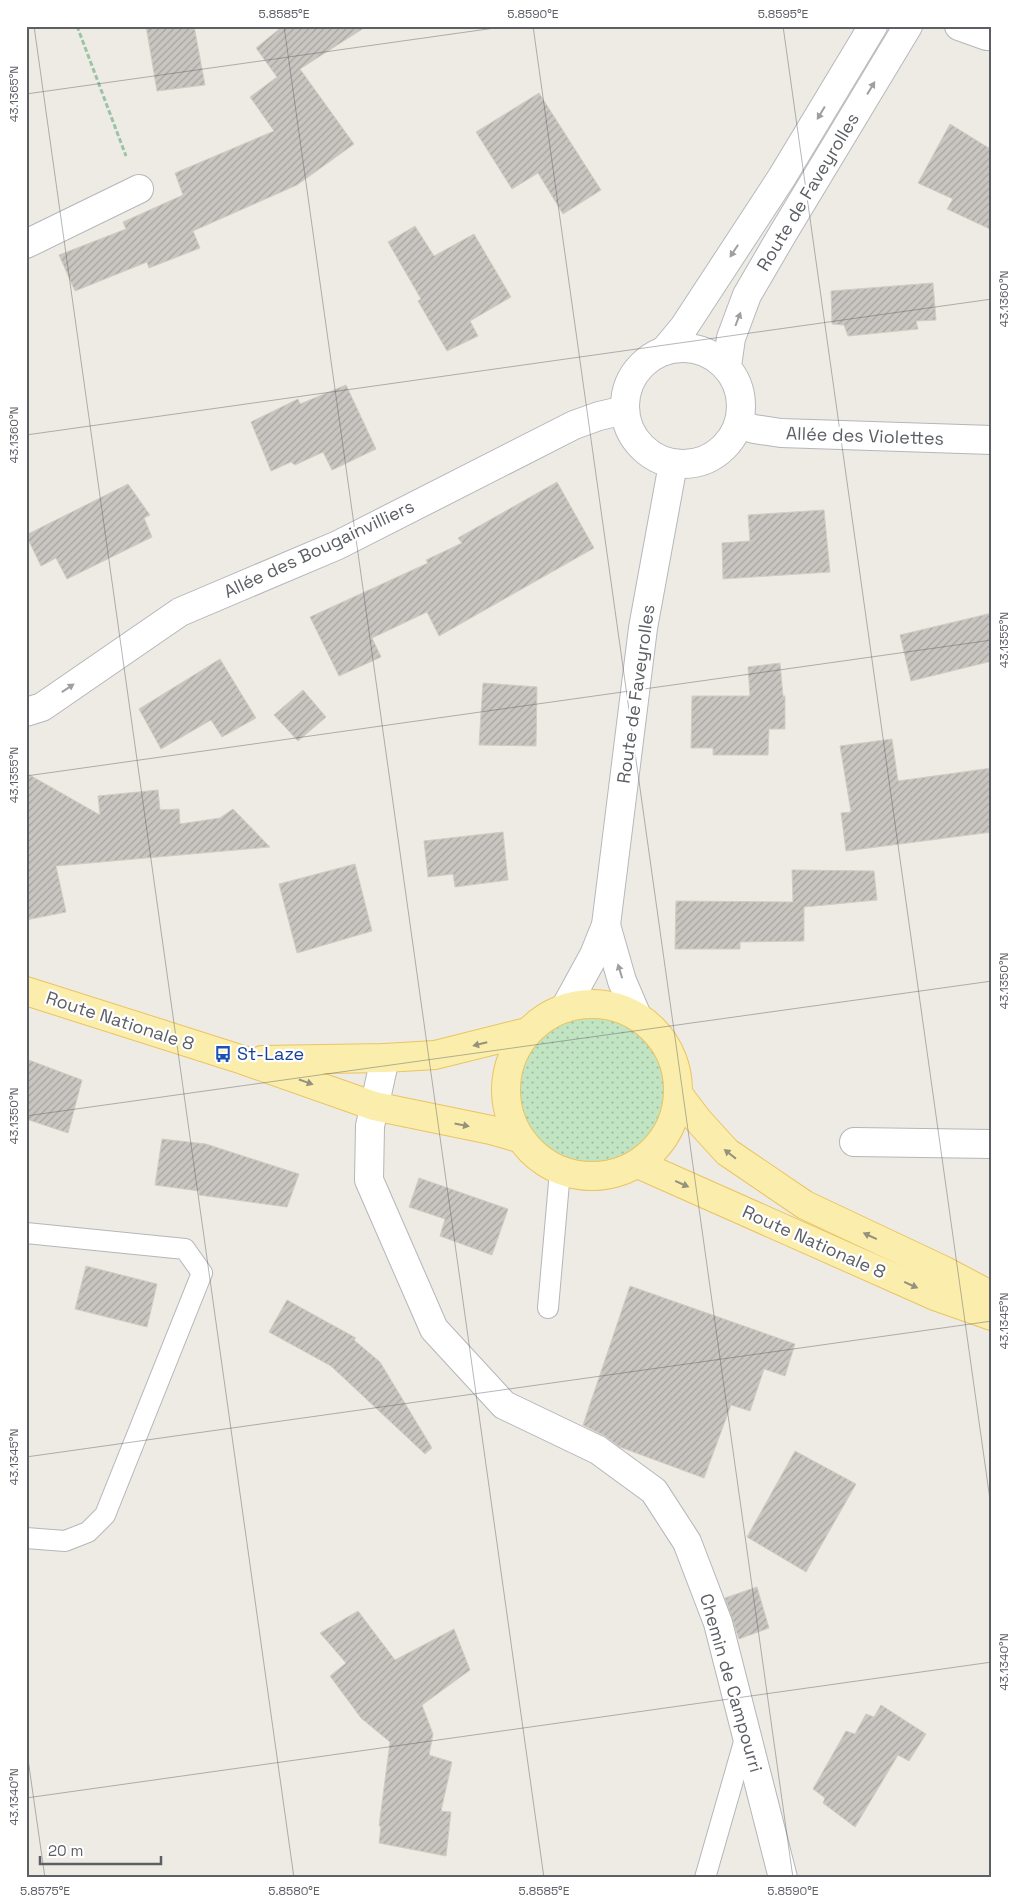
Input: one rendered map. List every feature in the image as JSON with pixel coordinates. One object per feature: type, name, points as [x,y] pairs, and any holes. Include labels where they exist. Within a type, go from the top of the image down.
[{"type":"main road","name":"Route Nationale 8","points":[[26,991],[243,1060],[374,1106],[491,1130],[519,1138]]},
{"type":"main road","points":[[589,1004],[614,1006],[637,1016],[660,1037],[675,1064],[679,1095],[673,1122],[659,1146],[638,1164],[613,1175],[586,1177],[560,1171],[536,1158],[519,1138],[509,1117],[505,1094],[507,1072],[514,1051],[527,1032],[545,1017],[565,1008],[589,1004]]},
{"type":"main road","name":"Route Nationale 8","points":[[243,1060],[385,1058],[435,1055],[527,1032]]},
{"type":"main road","name":"Route Nationale 8","points":[[679,1095],[697,1119],[727,1152],[805,1205],[945,1271],[992,1296]]},
{"type":"main road","name":"Route Nationale 8","points":[[638,1164],[935,1296],[992,1316]]},
{"type":"street","name":"Route de Faveyrolles","points":[[664,351],[684,327],[782,177],[872,26]]},
{"type":"street","name":"Route de Faveyrolles","points":[[727,366],[731,338],[747,295],[908,26]]},
{"type":"street","points":[[959,26],[992,36]]},
{"type":"street","points":[[26,244],[139,189]]},
{"type":"street","points":[[681,348],[698,349],[714,356],[727,366],[738,384],[742,404],[739,424],[725,448],[701,462],[674,464],[655,457],[640,445],[630,429],[625,410],[627,391],[635,374],[647,360],[664,351],[681,348]]},
{"type":"street","name":"Allée des Bougainvilliers","points":[[26,712],[42,706],[180,612],[338,545],[574,425],[599,416],[625,410]]},
{"type":"street","name":"Allée des Violettes","points":[[739,424],[754,429],[781,433],[992,440]]},
{"type":"street","name":"Route de Faveyrolles","points":[[565,1008],[594,955],[606,925],[643,628],[674,464]]},
{"type":"street","name":"Route de Faveyrolles","points":[[606,925],[622,981],[637,1016]]},
{"type":"street","name":"Chemin de Campourri","points":[[385,1058],[370,1126],[369,1180],[434,1329],[504,1405],[598,1450],[654,1491],[687,1542],[718,1623],[783,1878]]},
{"type":"street","points":[[854,1142],[992,1144]]},
{"type":"lane","points":[[548,1308],[560,1171]]},
{"type":"lane","points":[[26,1233],[185,1249],[202,1273],[105,1515],[88,1532],[65,1541],[26,1538]]},
{"type":"lane","points":[[705,1878],[746,1734]]},
{"type":"path","points":[[77,26],[139,189]]},
{"type":"green space","points":[[600,1004],[617,1007],[633,1014],[647,1023],[659,1035],[675,1065],[678,1090],[677,1107],[672,1123],[659,1145],[647,1157],[617,1173],[584,1176],[567,1173],[551,1166],[537,1157],[525,1145],[509,1115],[506,1082],[509,1065],[516,1049],[525,1035],[537,1023],[567,1007]]},
{"type":"building","points":[[146,26],[194,26],[205,85],[157,91]]},
{"type":"building","points":[[283,26],[367,26],[300,69],[354,144],[297,185],[193,231],[200,248],[149,268],[147,262],[75,291],[59,255],[126,229],[123,222],[183,195],[175,173],[274,131],[250,97],[277,77],[256,48]]},
{"type":"building","points":[[539,93],[601,190],[563,214],[538,173],[512,189],[476,132]]},
{"type":"building","points":[[950,124],[992,150],[992,230],[947,209],[953,199],[918,183]]},
{"type":"building","points":[[415,226],[434,256],[474,234],[511,297],[470,321],[478,336],[447,351],[418,301],[421,299],[388,242]]},
{"type":"building","points":[[933,283],[936,320],[916,321],[918,329],[848,336],[844,325],[832,324],[831,291]]},
{"type":"building","points":[[346,385],[376,449],[332,470],[323,452],[295,465],[291,462],[271,471],[251,422],[298,399],[300,404]]},
{"type":"building","points":[[557,482],[594,548],[439,636],[427,612],[372,638],[381,657],[339,676],[310,617],[428,563],[426,560],[462,543],[458,538]]},
{"type":"building","points":[[128,484],[150,515],[144,518],[152,537],[67,579],[56,558],[41,566],[26,535]]},
{"type":"building","points":[[824,510],[830,572],[723,579],[722,543],[750,541],[748,515]]},
{"type":"building","points":[[992,613],[992,661],[911,681],[900,635]]},
{"type":"building","points":[[220,659],[256,718],[222,737],[211,720],[161,749],[139,709]]},
{"type":"building","points":[[780,663],[783,696],[785,696],[785,729],[769,729],[768,755],[713,755],[713,748],[691,748],[692,696],[750,696],[748,667]]},
{"type":"building","points":[[483,683],[537,687],[536,746],[479,745]]},
{"type":"building","points":[[303,690],[326,717],[298,741],[274,715]]},
{"type":"building","points":[[892,739],[898,781],[992,768],[992,832],[846,851],[841,813],[851,812],[840,746]]},
{"type":"building","points":[[26,773],[100,815],[98,796],[158,790],[160,810],[179,809],[180,824],[220,818],[233,809],[270,847],[56,866],[66,912],[26,920]]},
{"type":"building","points":[[503,832],[508,880],[455,887],[453,874],[428,877],[424,841]]},
{"type":"building","points":[[355,864],[372,931],[297,953],[279,884]]},
{"type":"building","points":[[792,870],[874,871],[877,900],[804,907],[804,941],[740,942],[740,949],[675,949],[676,901],[793,902]]},
{"type":"building","points":[[26,1059],[82,1080],[68,1133],[26,1119]]},
{"type":"building","points":[[162,1139],[206,1144],[299,1174],[287,1207],[199,1195],[199,1191],[155,1185]]},
{"type":"building","points":[[419,1178],[508,1209],[492,1255],[440,1236],[445,1219],[409,1207]]},
{"type":"building","points":[[86,1266],[157,1284],[147,1327],[75,1309]]},
{"type":"building","points":[[630,1286],[795,1344],[785,1376],[764,1369],[750,1411],[731,1405],[704,1478],[620,1447],[605,1436],[583,1425]]},
{"type":"building","points":[[287,1300],[356,1338],[354,1340],[380,1362],[432,1448],[425,1454],[331,1366],[269,1332]]},
{"type":"building","points":[[795,1451],[856,1484],[806,1572],[747,1537]]},
{"type":"building","points":[[757,1587],[769,1628],[739,1639],[725,1598]]},
{"type":"building","points":[[358,1611],[395,1660],[454,1629],[470,1670],[422,1705],[433,1734],[429,1755],[452,1762],[441,1811],[451,1812],[446,1856],[379,1843],[381,1826],[379,1826],[390,1742],[361,1718],[330,1676],[346,1663],[320,1633]]},
{"type":"building","points":[[881,1705],[926,1734],[909,1761],[898,1755],[855,1827],[823,1803],[825,1798],[813,1789],[846,1731],[855,1734],[866,1714],[874,1717]]},
{"type":"place","name":"St-Laze","points":[[223,1054]]}]
